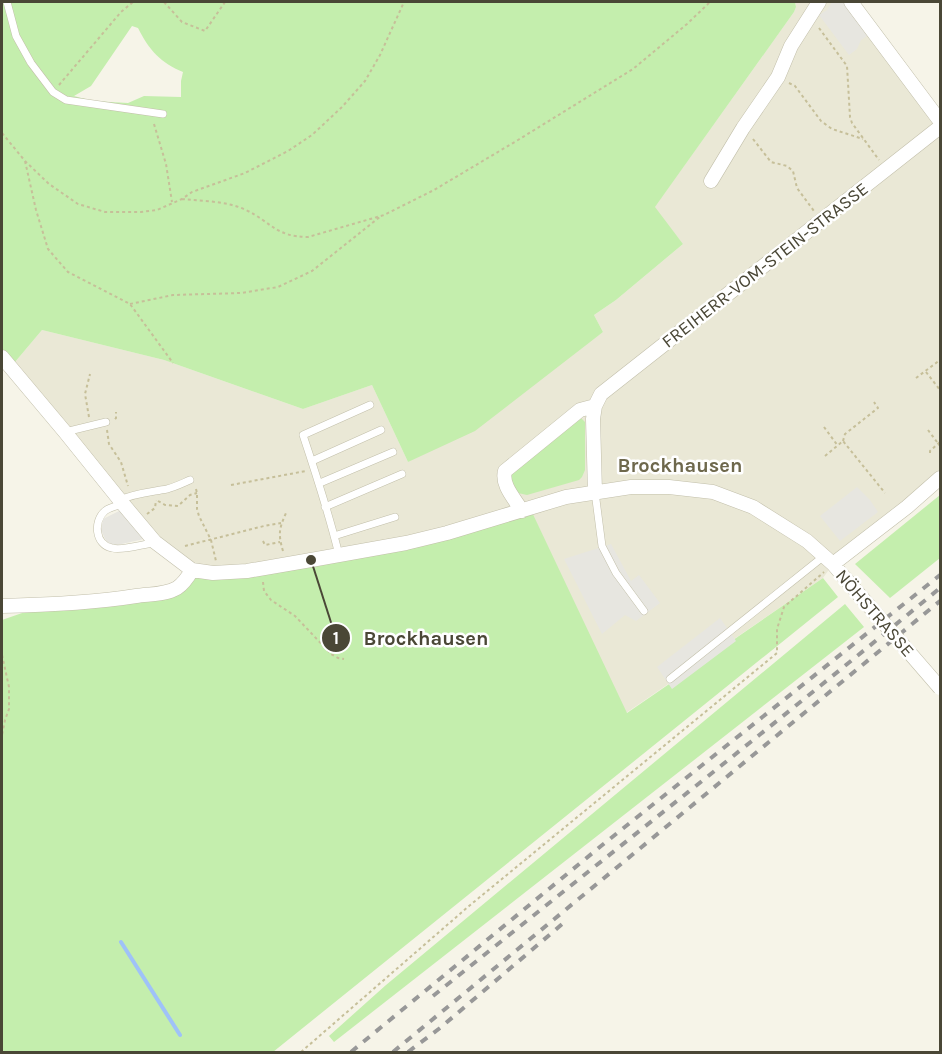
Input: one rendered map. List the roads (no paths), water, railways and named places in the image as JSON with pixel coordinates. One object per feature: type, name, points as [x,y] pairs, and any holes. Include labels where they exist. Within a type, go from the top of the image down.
[{"type":"street","points":[[711,181],[743,128],[778,77],[791,46],[819,2]]},
{"type":"street","points":[[851,2],[940,121]]},
{"type":"street","name":"FREIHERR-VOM-STEIN-STRASSE","points":[[522,511],[503,478],[505,471],[580,410],[595,406],[601,394],[940,128]]},
{"type":"street","points":[[2,357],[155,542],[192,570],[213,573],[247,571],[406,543],[566,497],[631,487],[669,487],[713,492],[753,507],[807,541],[828,560],[907,507],[940,478]]},
{"type":"street","points":[[595,406],[593,419],[595,492]]},
{"type":"street","name":"NÖHSTRASSE","points":[[828,560],[940,688]]},
{"type":"street","points":[[2,606],[99,602],[163,592],[178,587],[192,570]]},
{"type":"lane","points":[[8,2],[16,36],[53,92],[66,100],[163,114]]},
{"type":"lane","points":[[339,555],[320,483],[303,435],[370,405]]},
{"type":"lane","points":[[65,432],[106,422]]},
{"type":"lane","points":[[312,461],[381,430]]},
{"type":"lane","points":[[320,483],[393,452]]},
{"type":"lane","points":[[325,507],[402,474]]},
{"type":"lane","points":[[155,542],[114,549],[105,546],[98,534],[99,518],[131,495],[170,488],[190,480]]},
{"type":"lane","points":[[595,492],[602,546],[616,573],[644,611]]},
{"type":"lane","points":[[334,536],[395,517]]},
{"type":"lane","points":[[670,679],[828,560]]},
{"type":"waterway","points":[[121,942],[180,1035]]},
{"type":"railway","points":[[351,1052],[601,846],[940,575]]},
{"type":"railway","points":[[433,996],[940,588]]},
{"type":"railway","points":[[393,1052],[940,601]]},
{"type":"railway","points":[[408,1052],[440,1028],[567,920]]},
{"type":"place","name":"Brockhausen","points":[[311,560]]},
{"type":"district","name":"Brockhausen","points":[[680,465]]}]
